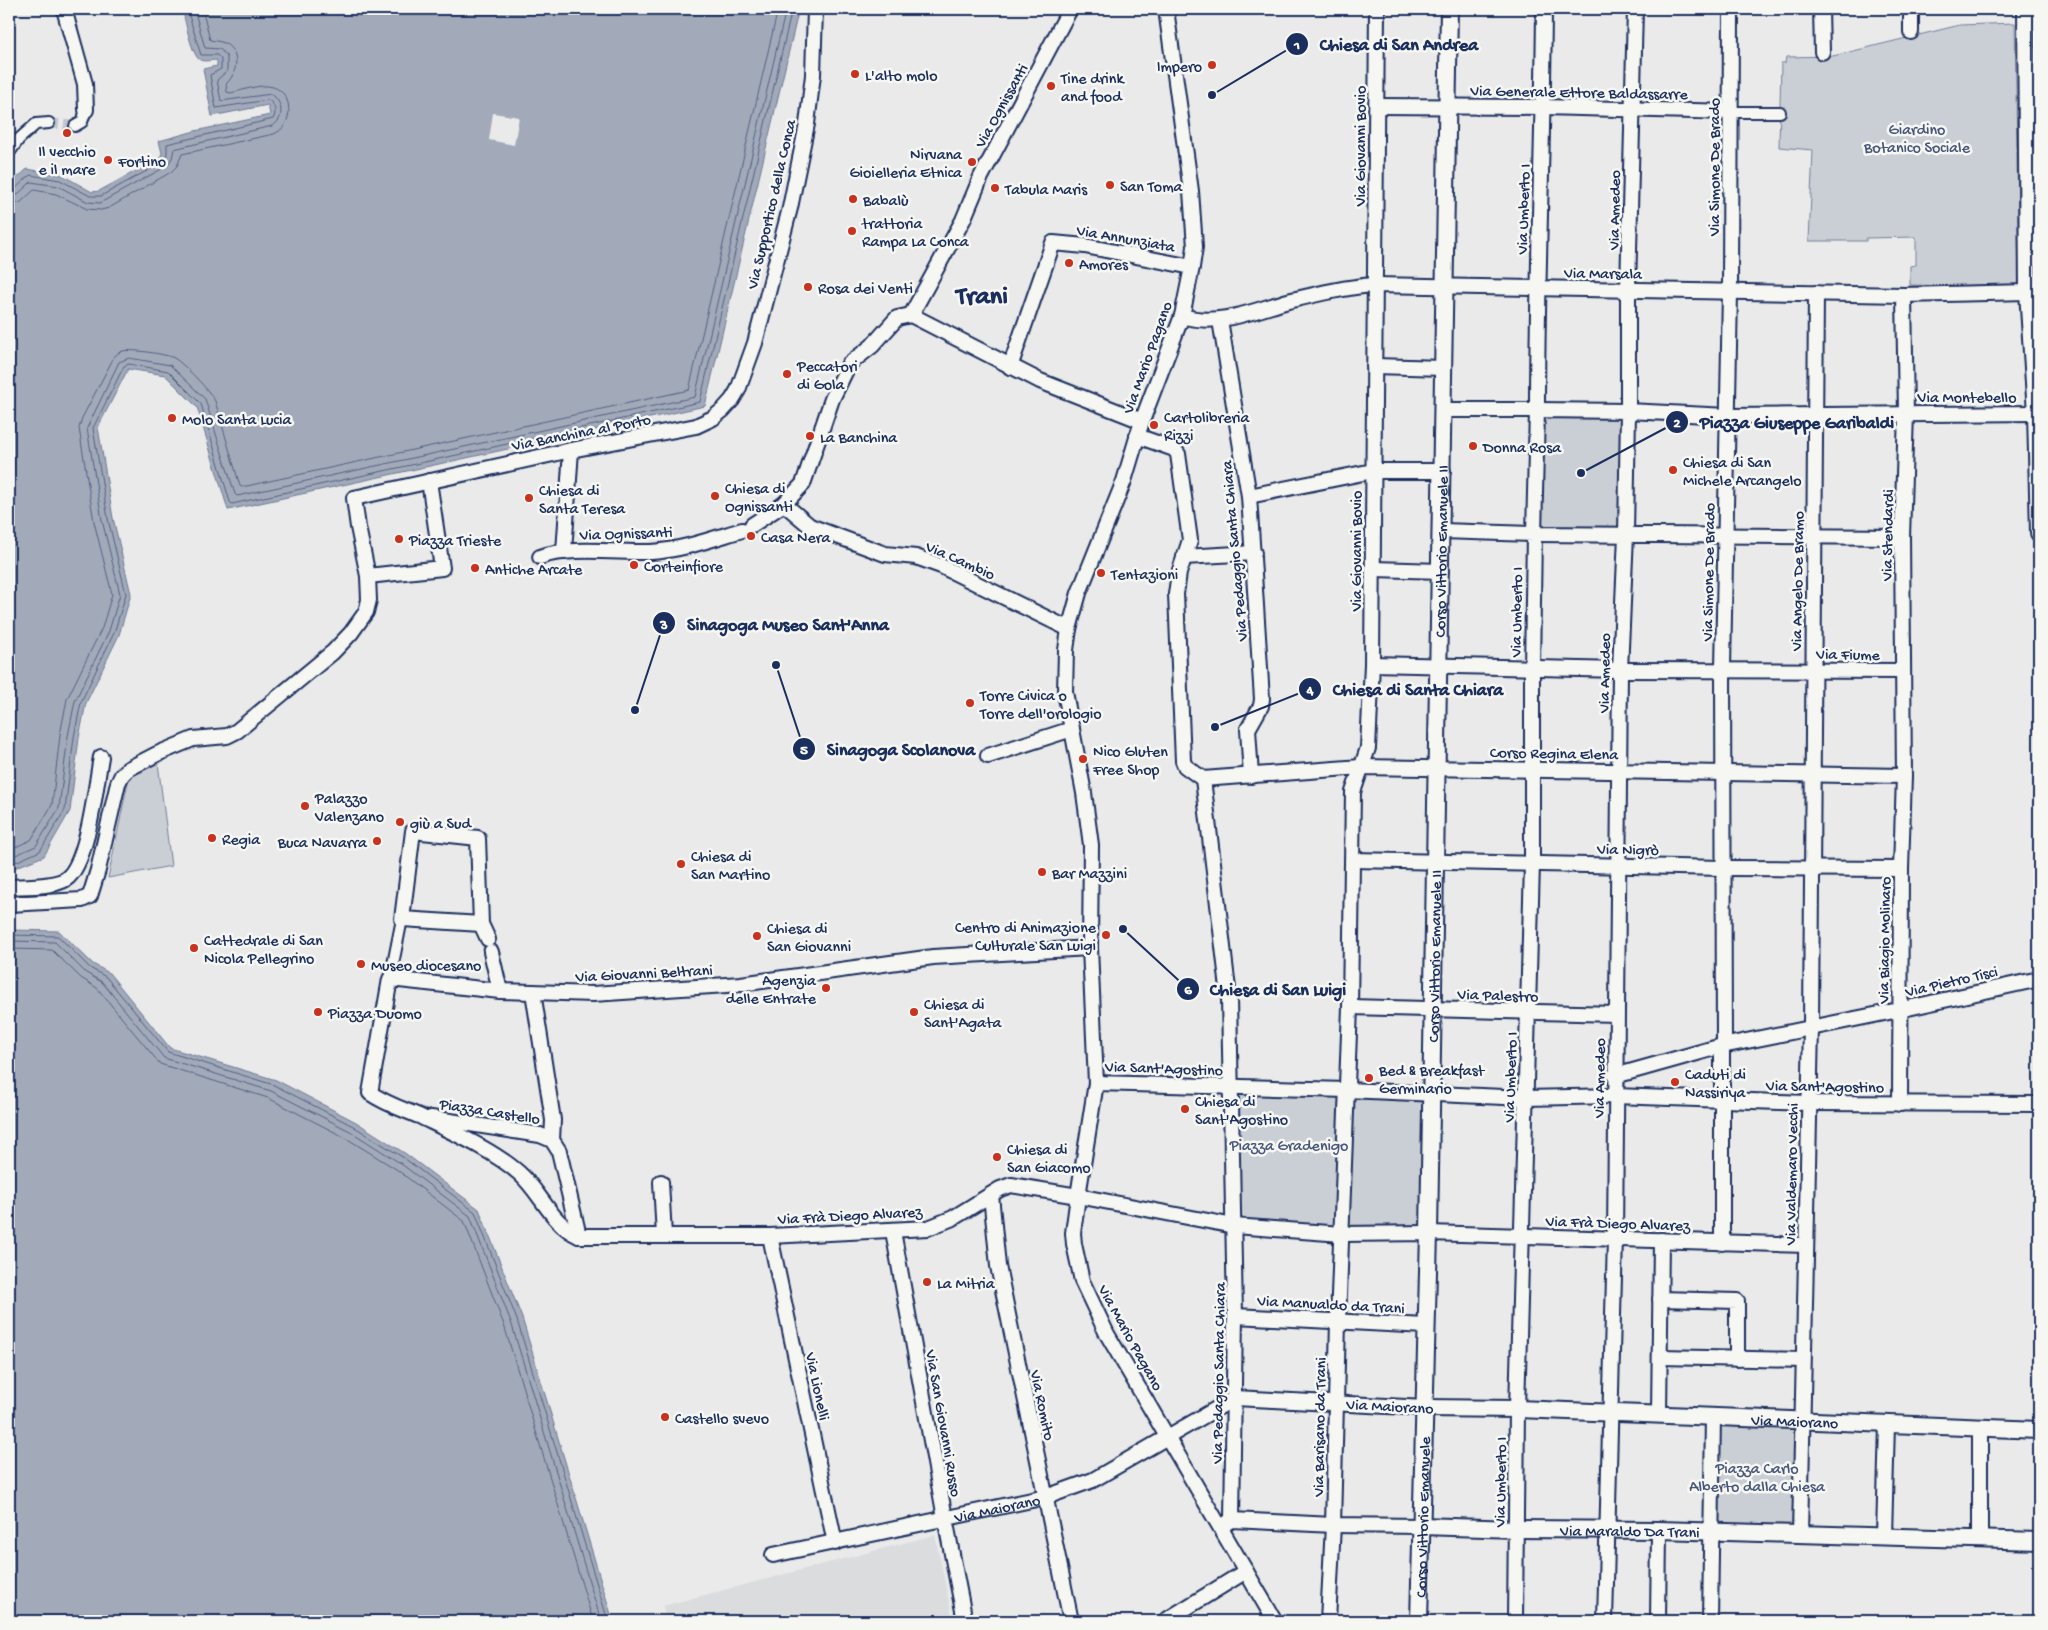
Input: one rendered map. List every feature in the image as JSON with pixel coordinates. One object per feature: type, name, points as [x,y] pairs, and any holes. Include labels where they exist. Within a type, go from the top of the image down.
[{"type":"street","points":[[64,9],[85,84],[86,110],[82,122],[75,126]]},
{"type":"street","name":"Via Supportico della Conca","points":[[732,400],[738,390],[755,343],[790,208],[811,97],[815,9]]},
{"type":"street","name":"Via Ognissanti","points":[[540,557],[564,552],[663,551],[689,546],[747,527],[784,504],[796,493],[806,479],[832,399],[849,364],[872,346],[897,318],[911,315],[963,220],[981,177],[1070,9]]},
{"type":"street","name":"Via Mario Pagano","points":[[1166,9],[1191,191],[1195,247],[1192,267],[1182,316],[1142,421],[1124,481],[1086,574],[1069,629],[1064,664],[1067,706],[1084,793],[1090,845],[1090,948],[1096,1083],[1073,1233],[1082,1281],[1107,1334],[1167,1436],[1226,1523],[1246,1571],[1275,1621]]},
{"type":"street","name":"Via Giovanni Bovio","points":[[1347,1090],[1353,792],[1368,748],[1372,664],[1377,9]]},
{"type":"street","name":"Corso Vittorio Emanuele II","points":[[1431,1093],[1443,471],[1449,9]]},
{"type":"street","name":"Via Umberto I","points":[[1515,1621],[1517,1409],[1532,864],[1532,668],[1537,410],[1537,288],[1544,9]]},
{"type":"street","name":"Via Amedeo","points":[[1605,1621],[1614,1238],[1620,670],[1626,535],[1628,290],[1635,9]]},
{"type":"street","name":"Via Simone De Brado","points":[[1722,1243],[1723,669],[1730,292],[1731,9]]},
{"type":"street","points":[[1821,9],[1822,52]]},
{"type":"street","points":[[1911,9],[1911,32]]},
{"type":"street","points":[[2026,9],[2033,119],[2028,292],[2036,413],[2039,533]]},
{"type":"street","name":"Via Generale Ettore Baldassarre","points":[[1377,106],[1780,112]]},
{"type":"street","points":[[9,153],[19,139],[36,124],[49,123]]},
{"type":"street","name":"Via Annunziata","points":[[1010,367],[1053,243],[1085,246],[1192,267]]},
{"type":"street","name":"Via Marsala","points":[[1182,316],[1195,320],[1220,320],[1330,290],[1352,286],[1375,285],[1904,295],[2028,292]]},
{"type":"street","name":"Via Angelo De Bramo","points":[[1811,869],[1816,293]]},
{"type":"street","name":"Via Stendardi","points":[[1904,295],[1906,413],[1902,537],[1904,776]]},
{"type":"street","points":[[911,315],[1040,381],[1142,421]]},
{"type":"street","name":"Via Pedaggio Santa Chiara","points":[[1220,320],[1249,496],[1254,553],[1262,699],[1261,706],[1248,729],[1251,776]]},
{"type":"street","points":[[1374,366],[1444,368]]},
{"type":"street","name":"Via Banchina al Porto","points":[[430,481],[571,450],[696,426],[713,418],[732,400]]},
{"type":"street","points":[[1443,410],[1537,410]]},
{"type":"street","name":"Via Montebello","points":[[1537,410],[1728,416],[2036,413]]},
{"type":"street","points":[[1137,436],[1174,449],[1178,454],[1190,540],[1176,594],[1182,761],[1185,766],[1203,779],[1229,997],[1234,1226],[1342,1234],[1429,1234],[1431,1093],[1232,1087]]},
{"type":"street","points":[[564,552],[571,450]]},
{"type":"street","points":[[1249,496],[1373,471],[1443,471]]},
{"type":"street","points":[[9,904],[82,900],[90,896],[98,870],[118,783],[122,776],[128,769],[156,754],[193,739],[227,736],[242,727],[318,665],[351,633],[368,606],[368,576],[354,498],[430,481],[442,568],[368,576]]},
{"type":"street","name":"Via Cambio","points":[[784,504],[810,526],[885,554],[916,557],[940,566],[1069,629]]},
{"type":"street","points":[[1442,530],[1534,534],[1902,537]]},
{"type":"street","points":[[1184,558],[1254,553]]},
{"type":"street","points":[[1374,569],[1441,571]]},
{"type":"street","name":"Via Fiume","points":[[1372,664],[1620,670],[1903,671]]},
{"type":"street","points":[[988,756],[1072,729]]},
{"type":"street","points":[[9,887],[56,882],[66,879],[72,872],[80,856],[90,822],[101,757]]},
{"type":"street","name":"Corso Regina Elena","points":[[1203,779],[1361,767],[1904,776]]},
{"type":"street","name":"Via Biagio Molinaro","points":[[1900,1104],[1899,1010],[1904,776]]},
{"type":"street","points":[[390,980],[402,919],[413,831],[478,838],[481,924],[490,945],[500,991]]},
{"type":"street","name":"Via Nigrò","points":[[1353,860],[1723,868],[1901,869]]},
{"type":"street","name":"Via Valdemaro Vecchi","points":[[1802,1421],[1811,1028],[1811,869]]},
{"type":"street","points":[[402,919],[481,924]]},
{"type":"street","name":"Via Giovanni Beltrani","points":[[390,980],[500,991],[593,994],[738,984],[949,954],[1090,948]]},
{"type":"street","name":"Via Pietro Tisci","points":[[1615,1076],[1723,1045],[1899,1010],[2039,979]]},
{"type":"street","name":"Piazza Castello","points":[[390,980],[370,1093],[381,1101],[418,1116],[510,1165],[528,1182],[561,1225],[568,1232],[578,1236]]},
{"type":"street","points":[[534,992],[553,1120],[552,1140]]},
{"type":"street","name":"Via Palestro","points":[[1350,1007],[1616,1014]]},
{"type":"street","name":"Via Sant'Agostino","points":[[1096,1083],[1232,1087]]},
{"type":"street","points":[[1342,1234],[1347,1090]]},
{"type":"street","name":"Via Sant'Agostino","points":[[1431,1093],[1526,1098],[1615,1096],[1809,1104],[2039,1104]]},
{"type":"street","name":"Piazza Castello","points":[[418,1116],[540,1134],[552,1140],[559,1151],[578,1236]]},
{"type":"street","points":[[661,1182],[664,1236]]},
{"type":"street","name":"Via Frà Diego Alvarez","points":[[578,1236],[770,1236],[928,1228],[940,1224],[1005,1186],[1011,1185],[1234,1226]]},
{"type":"street","name":"Via Romito","points":[[991,1195],[998,1266],[1071,1621]]},
{"type":"street","name":"Via Pedaggio Santa Chiara","points":[[1226,1523],[1235,1398],[1234,1226]]},
{"type":"street","name":"Via San Giovanni Russo","points":[[893,1231],[944,1518],[966,1621]]},
{"type":"street","name":"Via Barisano da Trani","points":[[1328,1621],[1333,1525],[1342,1234]]},
{"type":"street","name":"Via Frà Diego Alvarez","points":[[1429,1234],[1806,1245]]},
{"type":"street","name":"Corso Vittorio Emanuele","points":[[1419,1621],[1429,1234]]},
{"type":"street","name":"Via Lionelli","points":[[770,1236],[835,1543]]},
{"type":"street","points":[[1659,1415],[1661,1240]]},
{"type":"street","points":[[1660,1299],[1737,1301],[1737,1359]]},
{"type":"street","name":"Via Manualdo da Trani","points":[[1236,1316],[1426,1326]]},
{"type":"street","points":[[1660,1358],[1803,1360]]},
{"type":"street","name":"Via Maiorano","points":[[772,1555],[1046,1497],[1093,1480],[1235,1398],[1425,1408],[1517,1409],[2039,1430]]},
{"type":"street","points":[[1710,1621],[1713,1417]]},
{"type":"street","points":[[1800,1535],[1802,1421]]},
{"type":"street","points":[[1884,1536],[1887,1424]]},
{"type":"street","points":[[1980,1428],[1980,1539]]},
{"type":"street","name":"Via Maraldo Da Trani","points":[[1226,1523],[1659,1530],[2039,1541]]},
{"type":"street","points":[[1658,1621],[1659,1530]]},
{"type":"street","points":[[1165,1621],[1246,1571]]},
{"type":"shaded area","points":[[935,1535],[953,1621],[666,1621],[663,1606]]},
{"type":"green space","name":"Giardino Botanico Sociale","points":[[2015,23],[2019,288],[1910,285],[1910,266],[1916,265],[1916,237],[1866,238],[1866,241],[1809,241],[1813,150],[1779,147],[1781,63],[1785,63],[1786,57],[1833,56],[1960,25]]},
{"type":"green space","points":[[1541,414],[1624,415],[1622,531],[1538,530]]},
{"type":"green space","points":[[158,763],[171,866],[108,878],[129,777]]},
{"type":"green space","name":"Piazza Gradenigo","points":[[1238,1092],[1341,1096],[1336,1226],[1240,1221]]},
{"type":"green space","name":"Piazza Gradenigo","points":[[1351,1095],[1425,1097],[1424,1229],[1347,1228]]},
{"type":"green space","name":"Piazza Carlo Alberto dalla Chiesa","points":[[1718,1422],[1798,1424],[1796,1531],[1716,1529]]},
{"type":"water","points":[[177,9],[797,9],[797,17],[705,406],[228,510],[197,407],[165,375],[128,369],[98,427],[113,518],[131,594],[119,635],[86,703],[79,738],[70,811],[44,856],[9,870],[9,190],[13,182],[27,169],[62,175],[92,192],[99,191],[160,158],[162,153],[159,141],[195,131],[270,115],[268,105],[212,116],[203,69],[217,66],[217,60],[202,61],[197,57],[189,38],[183,11]]},
{"type":"water","points":[[9,930],[59,931],[93,964],[109,973],[170,1048],[276,1080],[356,1122],[406,1154],[479,1209],[522,1318],[613,1621],[9,1621]]},
{"type":"pier","points":[[493,113],[519,117],[514,145],[489,140]]},
{"type":"tunnel","points":[[49,123],[75,126]]},
{"type":"place","name":"Impero","points":[[1212,65]]},
{"type":"place","name":"L'alto molo","points":[[855,74]]},
{"type":"place","name":"Tine drink and food","points":[[1051,86]]},
{"type":"place","name":"Chiesa di San Andrea","points":[[1212,95]]},
{"type":"place","name":"Il vecchio e il mare","points":[[67,133]]},
{"type":"place","name":"Fortino","points":[[108,160]]},
{"type":"place","name":"Nirvana Gioielleria Etnica","points":[[972,162]]},
{"type":"place","name":"San Toma","points":[[1110,185]]},
{"type":"place","name":"Tabula Maris","points":[[995,188]]},
{"type":"place","name":"Babalù","points":[[853,199]]},
{"type":"place","name":"trattoria Rampa La Conca","points":[[852,231]]},
{"type":"place","name":"Amores","points":[[1069,263]]},
{"type":"place","name":"Rosa dei Venti","points":[[808,287]]},
{"type":"place","name":"Peccatori di Gola","points":[[787,374]]},
{"type":"place","name":"Molo Santa Lucia","points":[[172,418]]},
{"type":"place","name":"Cartolibreria Rizzi","points":[[1154,425]]},
{"type":"place","name":"La Banchina","points":[[810,436]]},
{"type":"place","name":"Donna Rosa","points":[[1473,446]]},
{"type":"place","name":"Chiesa di San Michele Arcangelo","points":[[1673,470]]},
{"type":"place","name":"Piazza Giuseppe Garibaldi","points":[[1581,473]]},
{"type":"place","name":"Chiesa di Ognissanti","points":[[715,496]]},
{"type":"place","name":"Chiesa di Santa Teresa","points":[[529,498]]},
{"type":"place","name":"Casa Nera","points":[[751,536]]},
{"type":"place","name":"Piazza Trieste","points":[[399,539]]},
{"type":"place","name":"Corteinfiore","points":[[634,565]]},
{"type":"place","name":"Antiche Arcate","points":[[475,568]]},
{"type":"place","name":"Tentazioni","points":[[1101,573]]},
{"type":"place","name":"Sinagoga Scolanova","points":[[776,665]]},
{"type":"place","name":"Torre Civica o Torre dell'orologio","points":[[970,703]]},
{"type":"place","name":"Sinagoga Museo Sant'Anna","points":[[635,710]]},
{"type":"place","name":"Chiesa di Santa Chiara","points":[[1215,727]]},
{"type":"place","name":"Nico Gluten Free Shop","points":[[1083,759]]},
{"type":"place","name":"Palazzo Valenzano","points":[[305,806]]},
{"type":"place","name":"giù a Sud","points":[[400,822]]},
{"type":"place","name":"Regia","points":[[212,838]]},
{"type":"place","name":"Buca Navarra","points":[[377,841]]},
{"type":"place","name":"Chiesa di San Martino","points":[[681,864]]},
{"type":"place","name":"Bar Mazzini","points":[[1042,872]]},
{"type":"place","name":"Chiesa di San Luigi","points":[[1123,929]]},
{"type":"place","name":"Centro di Animazione Culturale San Luigi","points":[[1106,935]]},
{"type":"place","name":"Chiesa di San Giovanni","points":[[757,936]]},
{"type":"place","name":"Cattedrale di San Nicola Pellegrino","points":[[194,948]]},
{"type":"place","name":"Museo diocesano","points":[[361,964]]},
{"type":"place","name":"Agenzia delle Entrate","points":[[826,988]]},
{"type":"place","name":"Piazza Duomo","points":[[318,1012]]},
{"type":"place","name":"Chiesa di Sant'Agata","points":[[914,1012]]},
{"type":"place","name":"Bed & Breakfast Germinario","points":[[1369,1078]]},
{"type":"place","name":"Caduti di Nassiriya","points":[[1675,1082]]},
{"type":"place","name":"Chiesa di Sant'Agostino","points":[[1185,1109]]},
{"type":"place","name":"Chiesa di San Giacomo","points":[[997,1157]]},
{"type":"place","name":"La Mitria","points":[[927,1282]]},
{"type":"place","name":"Castello svevo","points":[[665,1417]]},
{"type":"district","name":"Trani","points":[[982,294]]}]
